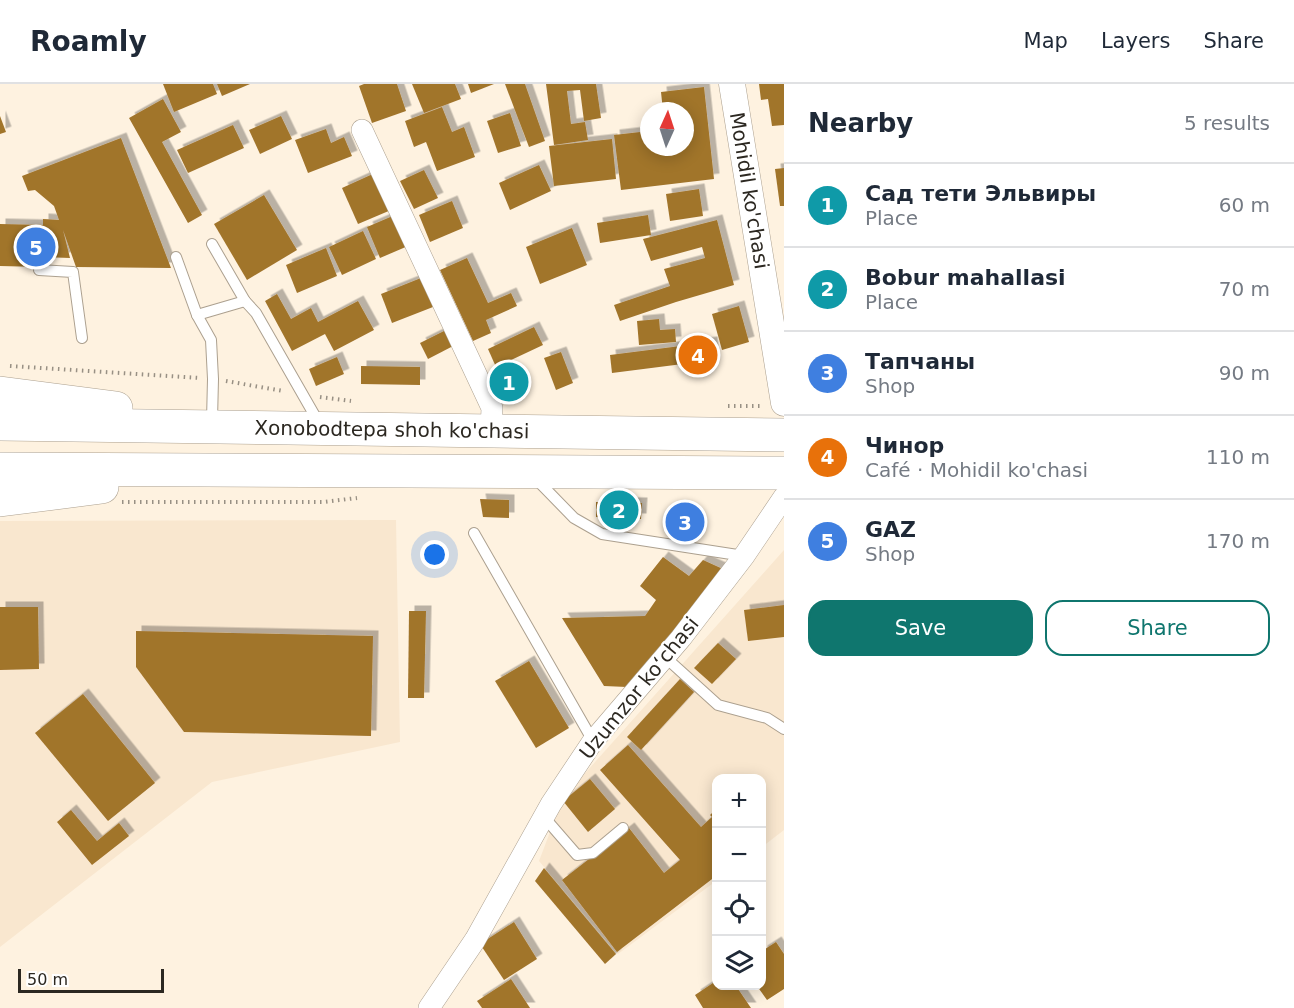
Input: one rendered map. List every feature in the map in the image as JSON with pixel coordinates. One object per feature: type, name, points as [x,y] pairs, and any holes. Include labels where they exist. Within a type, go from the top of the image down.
[{"type":"highway","points":[[0,393],[272,427]]},
{"type":"highway","name":"Xonobodtepa shoh ko'chasi","points":[[0,424],[608,431],[782,422]]},
{"type":"highway","name":"Mohidil ko'chasi","points":[[782,422],[784,473]]},
{"type":"highway","name":"Xonobodtepa shoh ko'chasi","points":[[0,469],[784,473]]},
{"type":"highway","points":[[0,500],[275,469]]},
{"type":"street","name":"Mohidil ko'chasi","points":[[732,84],[782,422]]},
{"type":"street","points":[[362,130],[492,408],[491,431]]},
{"type":"street","points":[[784,473],[784,486]]},
{"type":"street","name":"Uzumzor koʻchasi","points":[[429,1008],[474,940],[544,817],[593,741],[664,657],[744,556],[784,497]]},
{"type":"lane","points":[[212,244],[245,300],[256,313],[322,428]]},
{"type":"lane","points":[[176,257],[198,315],[211,340],[212,420]]},
{"type":"lane","points":[[39,270],[73,272],[82,338]]},
{"type":"lane","points":[[198,315],[245,300]]},
{"type":"lane","points":[[528,471],[574,518],[602,534],[744,556]]},
{"type":"lane","points":[[474,533],[593,741]]},
{"type":"lane","points":[[664,657],[718,705],[767,718],[784,729]]},
{"type":"lane","points":[[544,817],[578,855],[593,854],[623,828]]},
{"type":"path","points":[[0,366],[213,379],[355,402]]},
{"type":"path","points":[[726,406],[782,422]]},
{"type":"path","points":[[121,502],[323,502],[364,498]]},
{"type":"shaded area","points":[[396,520],[400,742],[212,782],[0,947],[0,521]]},
{"type":"shaded area","points":[[784,550],[784,830],[766,844],[766,774],[712,774],[712,884],[618,954],[539,861],[563,798]]},
{"type":"building","points":[[163,84],[213,84],[217,94],[174,112]]},
{"type":"building","points":[[217,84],[250,84],[222,96]]},
{"type":"building","points":[[397,84],[406,111],[372,123],[359,86]]},
{"type":"building","points":[[412,84],[455,84],[461,99],[424,113]]},
{"type":"building","points":[[468,84],[494,84],[471,93]]},
{"type":"building","points":[[505,84],[525,84],[545,141],[529,147]]},
{"type":"building","points":[[546,84],[596,84],[601,118],[584,121],[580,90],[567,91],[571,124],[585,122],[588,140],[554,145]]},
{"type":"building","points":[[759,84],[784,84],[784,125],[772,126],[768,99],[761,100]]},
{"type":"building","points":[[704,87],[714,179],[621,190],[614,135],[640,132],[640,156],[694,156],[694,102],[662,102],[661,92]]},
{"type":"building","points":[[163,99],[181,132],[162,142],[202,215],[188,223],[129,118]]},
{"type":"building","points":[[442,107],[452,132],[464,127],[475,157],[437,171],[426,142],[414,147],[405,121]]},
{"type":"building","points":[[510,113],[521,146],[498,153],[487,121]]},
{"type":"building","points":[[0,116],[6,132],[0,134]]},
{"type":"building","points":[[281,116],[292,139],[260,154],[249,130]]},
{"type":"building","points":[[233,125],[244,148],[188,173],[177,150]]},
{"type":"building","points":[[326,129],[331,143],[344,137],[352,156],[308,173],[295,140]]},
{"type":"building","points":[[121,138],[171,268],[76,267],[63,230],[70,258],[42,257],[41,267],[0,266],[0,224],[43,225],[43,219],[59,220],[54,206],[35,190],[28,191],[22,176]]},
{"type":"building","points":[[612,139],[616,179],[554,186],[549,146]]},
{"type":"building","points":[[539,165],[551,191],[510,210],[499,183]]},
{"type":"building","points":[[784,168],[784,206],[780,206],[775,169]]},
{"type":"building","points":[[424,170],[438,198],[414,209],[400,181]]},
{"type":"building","points":[[375,173],[391,210],[358,224],[342,188]]},
{"type":"building","points":[[699,189],[703,216],[670,221],[666,194]]},
{"type":"building","points":[[264,195],[297,250],[247,280],[214,224]]},
{"type":"building","points":[[452,201],[463,228],[430,242],[419,215]]},
{"type":"building","points":[[395,215],[408,246],[380,258],[367,227]]},
{"type":"building","points":[[648,215],[651,235],[600,243],[597,223]]},
{"type":"building","points":[[717,220],[734,285],[620,321],[614,305],[670,286],[664,269],[705,258],[702,247],[651,261],[643,239]]},
{"type":"building","points":[[572,228],[587,265],[540,284],[526,247]]},
{"type":"building","points":[[363,231],[376,259],[342,275],[329,247]]},
{"type":"building","points":[[326,248],[337,276],[297,293],[286,265]]},
{"type":"building","points":[[467,258],[488,303],[511,293],[517,306],[486,320],[491,333],[473,341],[440,270]]},
{"type":"building","points":[[421,278],[433,307],[392,323],[381,294]]},
{"type":"building","points":[[277,294],[291,319],[311,308],[318,322],[358,301],[374,330],[334,351],[325,334],[292,351],[265,301]]},
{"type":"building","points":[[739,306],[749,342],[722,350],[712,314]]},
{"type":"building","points":[[659,319],[660,330],[675,329],[676,342],[639,345],[637,321]]},
{"type":"building","points":[[534,327],[543,345],[496,367],[488,349]]},
{"type":"building","points":[[450,328],[457,344],[428,359],[420,343]]},
{"type":"building","points":[[712,342],[714,360],[612,373],[610,355]]},
{"type":"building","points":[[561,352],[573,383],[556,390],[544,358]]},
{"type":"building","points":[[337,357],[344,374],[316,386],[309,369]]},
{"type":"building","points":[[361,366],[420,367],[420,385],[361,384]]},
{"type":"building","points":[[480,499],[509,500],[509,518],[483,517]]},
{"type":"building","points":[[596,502],[642,503],[641,519],[596,517]]},
{"type":"building","points":[[663,557],[689,576],[703,560],[725,570],[627,687],[604,686],[562,618],[645,616],[656,600],[640,586]]},
{"type":"building","points":[[784,605],[784,637],[748,641],[744,610]]},
{"type":"building","points":[[0,607],[38,607],[39,669],[0,670]]},
{"type":"building","points":[[409,611],[426,611],[424,698],[408,698]]},
{"type":"building","points":[[136,631],[373,636],[371,736],[184,732],[136,667]]},
{"type":"building","points":[[718,643],[736,659],[712,684],[694,668]]},
{"type":"building","points":[[529,661],[569,728],[536,748],[495,681]]},
{"type":"building","points":[[680,679],[694,692],[641,750],[627,737]]},
{"type":"building","points":[[83,694],[155,783],[108,821],[35,733]]},
{"type":"building","points":[[628,745],[701,827],[712,817],[712,879],[617,952],[562,880],[629,828],[664,873],[680,860],[600,770]]},
{"type":"building","points":[[590,779],[615,809],[588,832],[563,801]]},
{"type":"building","points":[[71,810],[97,841],[119,823],[129,836],[92,865],[57,822]]},
{"type":"building","points":[[544,868],[616,954],[605,964],[535,881]]},
{"type":"building","points":[[514,922],[537,959],[504,980],[480,944]]},
{"type":"building","points":[[776,942],[784,954],[784,989],[767,1000],[760,990],[766,990],[766,948]]},
{"type":"building","points":[[511,979],[530,1008],[482,1008],[477,1001]]},
{"type":"building","points":[[712,984],[712,990],[739,990],[751,1008],[703,1008],[695,995]]},
{"type":"place","name":"GAZ","points":[[36,247]]},
{"type":"place","name":"Чинор","points":[[698,355]]},
{"type":"place","name":"Сад тети Эльвиры","points":[[509,382]]},
{"type":"place","name":"Bobur mahallasi","points":[[619,510]]},
{"type":"place","name":"Тапчаны","points":[[685,522]]}]
